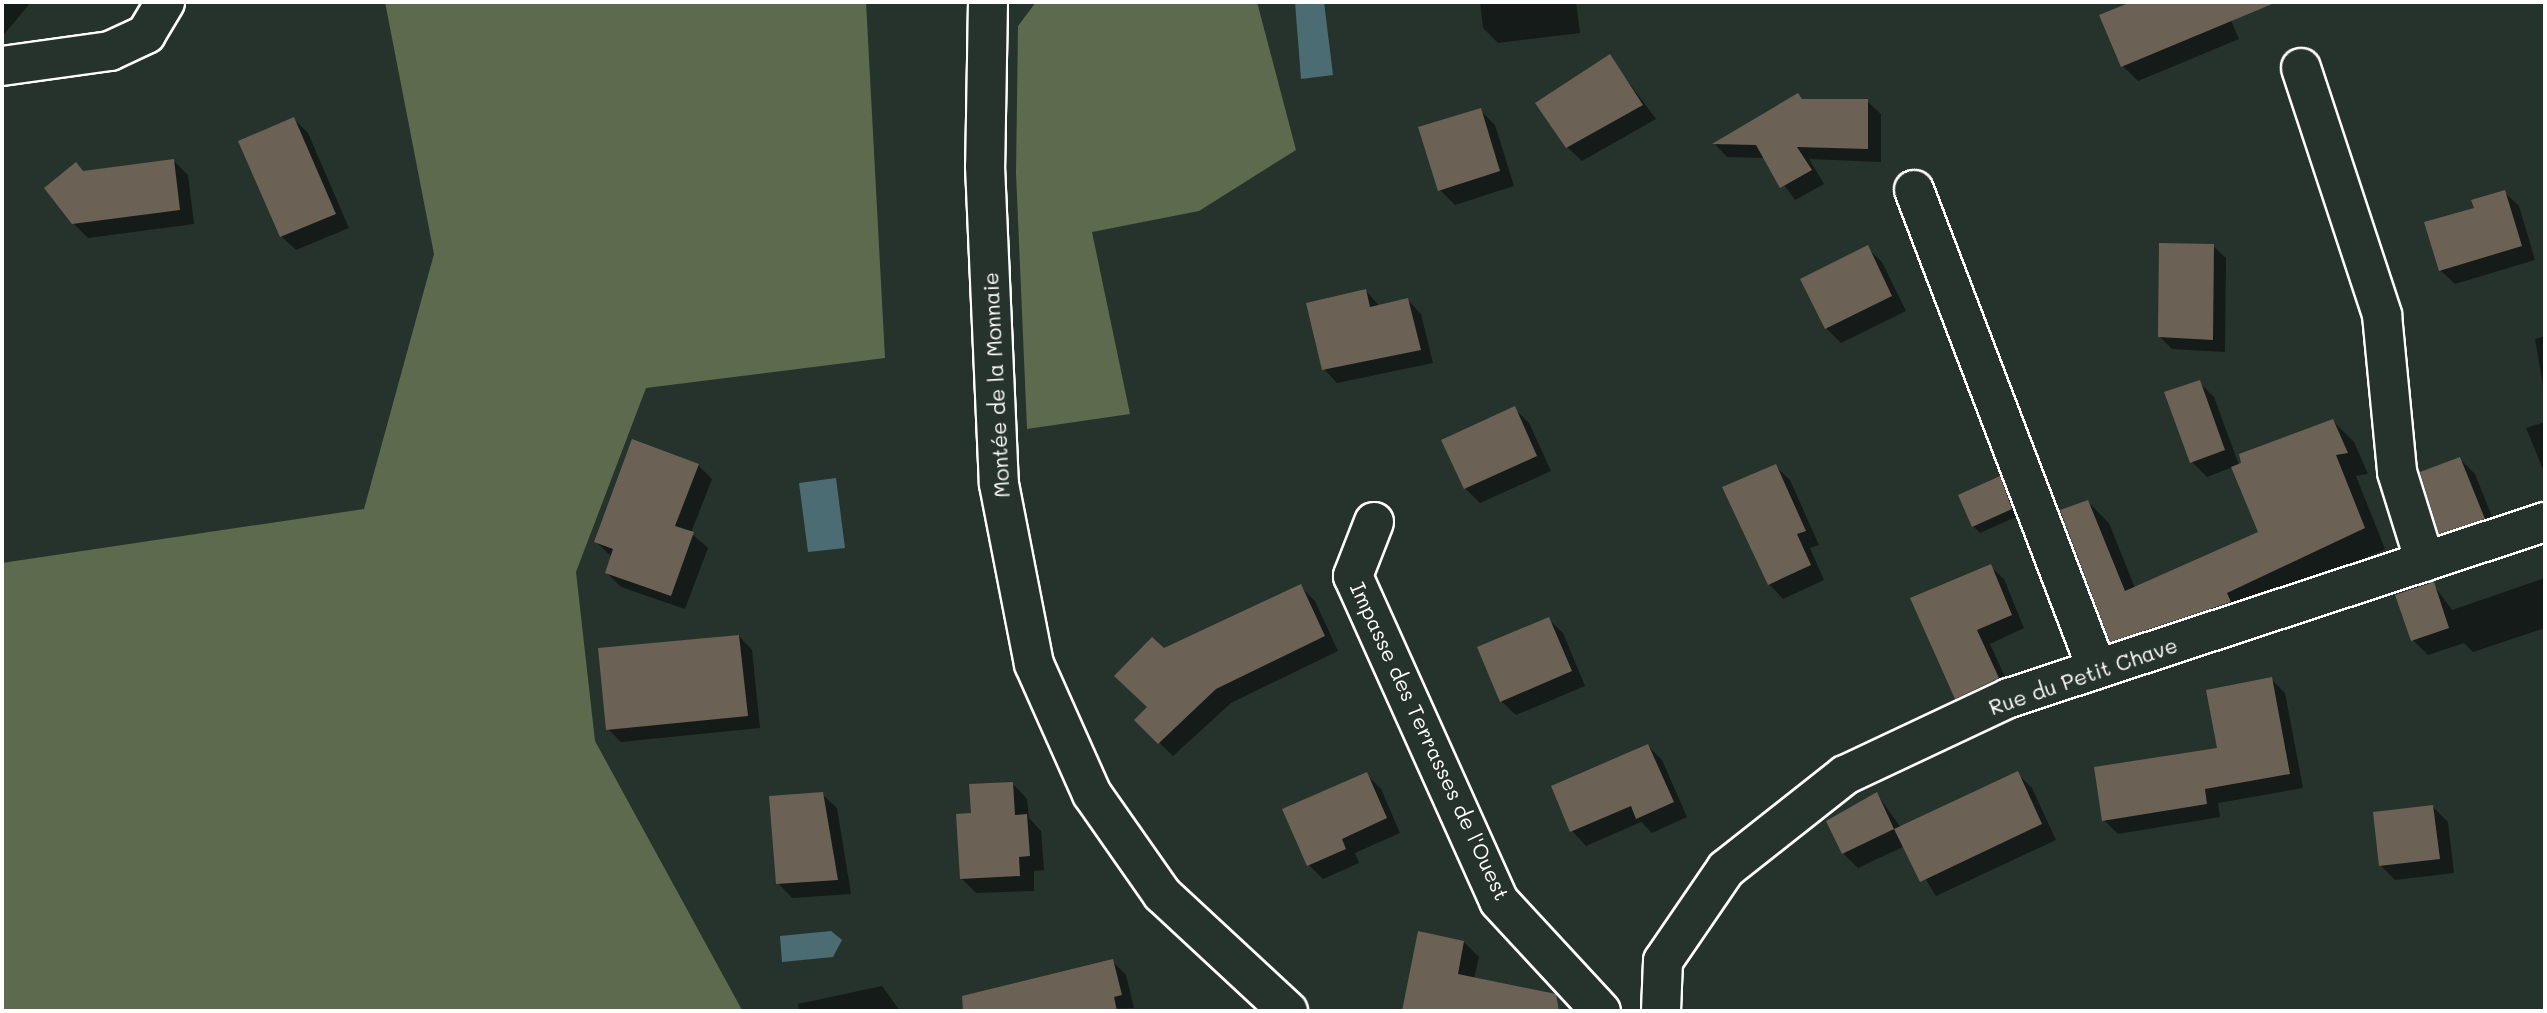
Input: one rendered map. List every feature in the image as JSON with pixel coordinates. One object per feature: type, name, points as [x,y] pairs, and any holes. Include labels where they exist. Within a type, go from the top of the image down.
[{"type":"street","points":[[2,66],[110,51],[146,34],[165,2]]},
{"type":"street","name":"Montée de la Monnaie","points":[[988,2],[985,166],[999,484],[1034,664],[1091,794],[1162,894],[1288,1011]]},
{"type":"street","points":[[2301,68],[2382,314],[2397,472],[2425,562]]},
{"type":"street","points":[[1914,190],[2097,669]]},
{"type":"street","name":"Impasse des Terrasses de l'Ouest","points":[[1374,522],[1353,576],[1499,901],[1601,1011]]},
{"type":"street","name":"Rue du Petit Chave","points":[[1661,1011],[1662,961],[1726,869],[1845,775],[2009,698],[2545,522]]},
{"type":"green space","points":[[385,2],[866,2],[885,358],[646,388],[576,572],[595,741],[742,1010],[2,1011],[2,563],[364,509],[434,254]]},
{"type":"green space","points":[[1036,2],[1257,2],[1296,150],[1199,211],[1092,232],[1130,414],[1027,429],[1016,173],[1018,26]]},
{"type":"water","points":[[1295,2],[1324,2],[1333,75],[1301,79]]},
{"type":"water","points":[[836,478],[845,548],[808,552],[799,483]]},
{"type":"water","points":[[831,931],[842,940],[833,957],[782,962],[780,936]]},
{"type":"building","points":[[2131,2],[2277,2],[2121,67],[2099,15]]},
{"type":"building","points":[[1610,54],[1643,105],[1566,148],[1535,103]]},
{"type":"building","points":[[1798,93],[1802,99],[1868,99],[1868,149],[1797,147],[1812,170],[1780,188],[1756,145],[1712,144]]},
{"type":"building","points":[[1481,108],[1500,171],[1438,191],[1418,127]]},
{"type":"building","points":[[294,117],[336,214],[280,237],[238,141]]},
{"type":"building","points":[[174,159],[180,210],[72,224],[44,188],[76,162],[83,171]]},
{"type":"building","points":[[2505,190],[2522,246],[2439,271],[2424,222],[2474,208],[2471,200]]},
{"type":"building","points":[[2159,243],[2214,244],[2213,340],[2158,337]]},
{"type":"building","points":[[1868,245],[1892,296],[1825,329],[1800,279]]},
{"type":"building","points":[[1366,289],[1370,307],[1408,298],[1421,350],[1322,370],[1306,303]]},
{"type":"building","points":[[2200,380],[2225,450],[2190,463],[2164,392]]},
{"type":"building","points":[[1515,406],[1537,456],[1464,489],[1441,440]]},
{"type":"building","points":[[2333,419],[2348,453],[2336,455],[2365,528],[2227,593],[2231,602],[2110,642],[2060,510],[2088,500],[2125,591],[2258,532],[2231,467],[2241,463],[2239,454]]},
{"type":"building","points":[[632,439],[699,464],[675,526],[694,532],[671,596],[605,573],[613,549],[594,542]]},
{"type":"building","points":[[2460,457],[2485,519],[2439,534],[2420,472]]},
{"type":"building","points":[[1776,464],[1806,531],[1797,534],[1811,565],[1768,585],[1722,487]]},
{"type":"building","points":[[2000,476],[2012,509],[1972,527],[1958,495]]},
{"type":"building","points":[[1991,564],[2012,615],[1977,630],[1999,678],[1955,699],[1910,598]]},
{"type":"building","points":[[2434,582],[2449,628],[2411,641],[2395,595]]},
{"type":"building","points":[[1301,584],[1325,636],[1216,689],[1158,744],[1134,720],[1147,707],[1114,676],[1152,637],[1164,648]]},
{"type":"building","points":[[1549,617],[1572,671],[1500,702],[1477,647]]},
{"type":"building","points":[[739,635],[748,716],[606,730],[598,648]]},
{"type":"building","points":[[2272,677],[2290,774],[2205,789],[2207,804],[2102,821],[2094,767],[2217,748],[2206,690]]},
{"type":"building","points":[[1648,744],[1674,802],[1636,819],[1631,806],[1570,832],[1551,786]]},
{"type":"building","points":[[2018,771],[2042,824],[1920,882],[1894,829]]},
{"type":"building","points":[[1367,772],[1387,818],[1342,839],[1346,849],[1307,866],[1282,809]]},
{"type":"building","points":[[1013,782],[1015,815],[1027,814],[1030,856],[1019,857],[1020,876],[960,879],[956,814],[971,813],[969,784]]},
{"type":"building","points":[[823,792],[838,880],[776,884],[769,796]]},
{"type":"building","points":[[1877,792],[1894,829],[1842,854],[1826,821]]},
{"type":"building","points":[[2433,805],[2440,859],[2379,866],[2373,812]]},
{"type":"building","points":[[1418,931],[1464,941],[1458,974],[1556,994],[1559,1011],[1402,1011]]},
{"type":"building","points":[[1113,959],[1122,995],[1114,997],[1117,1011],[963,1011],[962,996]]}]
